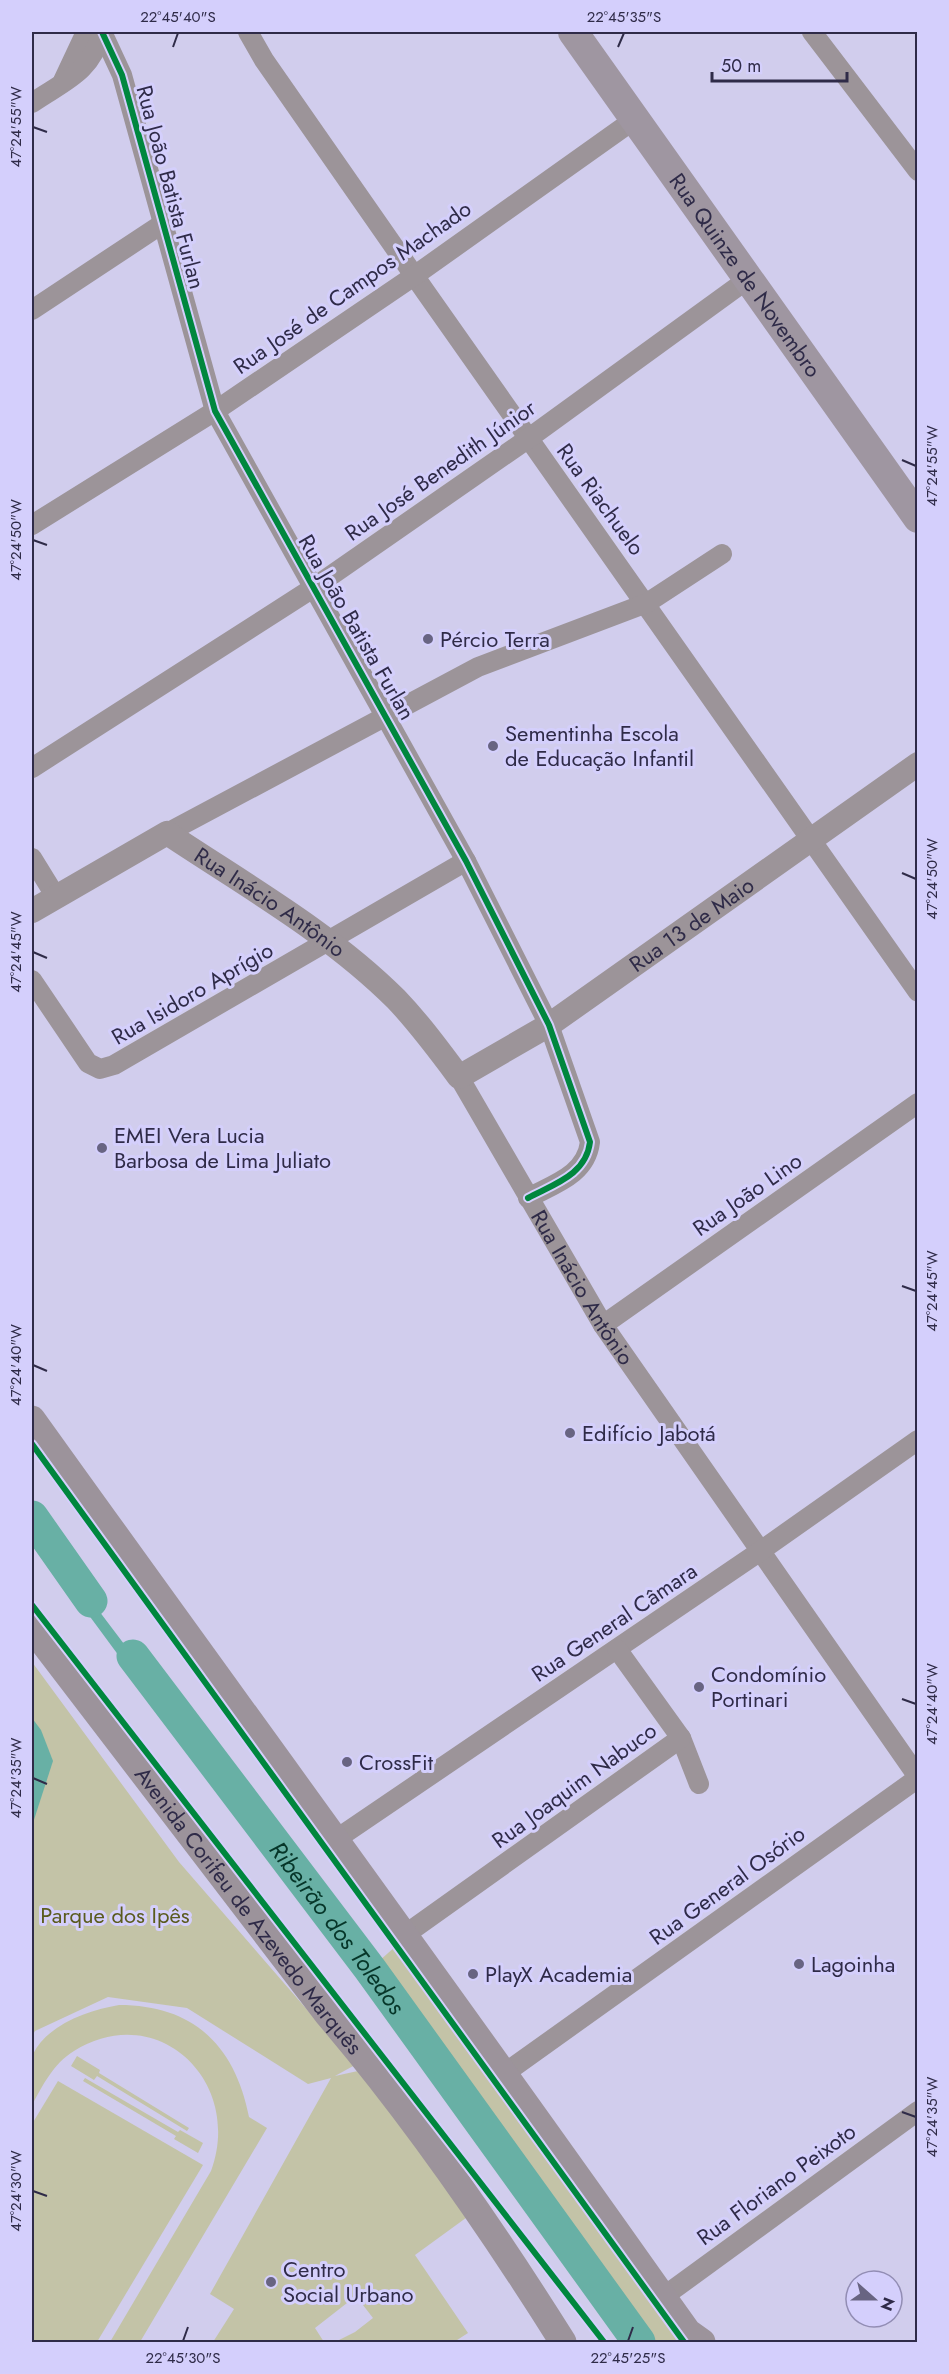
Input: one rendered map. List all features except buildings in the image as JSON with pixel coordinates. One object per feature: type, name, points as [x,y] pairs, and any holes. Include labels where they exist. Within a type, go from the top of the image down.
[{"type":"main road","name":"Rua Quinze de Novembro","points":[[573,32],[918,518]]},
{"type":"main road","points":[[32,1419],[335,1840],[406,1934],[688,2332],[702,2343]]},
{"type":"main road","name":"Avenida Corifeu de Azevedo Marquês","points":[[32,1628],[327,2015],[370,2065],[477,2211],[562,2343]]},
{"type":"street","points":[[62,82],[86,32]]},
{"type":"street","points":[[32,103],[86,67],[92,59],[102,32]]},
{"type":"street","name":"Rua João Batista Furlan","points":[[102,32],[122,75],[214,411],[466,861],[549,1025],[590,1142],[589,1154],[583,1165],[572,1175],[528,1198]]},
{"type":"street","name":"Rua Riachuelo","points":[[248,32],[264,60],[414,276],[918,992]]},
{"type":"street","points":[[812,32],[915,163]]},
{"type":"street","name":"Rua José de Campos Machado","points":[[32,525],[214,411],[414,276],[634,119]]},
{"type":"street","points":[[32,310],[162,224]]},
{"type":"street","name":"Rua José Benedith Júnior","points":[[32,768],[313,588],[528,438],[748,279]]},
{"type":"street","points":[[32,911],[167,833],[478,667],[646,603],[722,554]]},
{"type":"street","name":"Rua 13 de Maio","points":[[459,1077],[549,1025],[918,764]]},
{"type":"street","name":"Rua Inácio Antônio","points":[[167,833],[329,942],[395,999],[425,1032],[459,1077],[603,1325],[759,1552],[918,1777]]},
{"type":"street","points":[[32,858],[56,897]]},
{"type":"street","name":"Rua Isidoro Aprígio","points":[[32,980],[88,1063],[100,1069],[114,1065],[466,861]]},
{"type":"street","name":"Rua João Lino","points":[[603,1325],[918,1103]]},
{"type":"street","name":"Rua General Câmara","points":[[335,1840],[759,1552],[918,1440]]},
{"type":"street","name":"Rua Joaquim Nabuco","points":[[406,1934],[681,1738],[617,1649]]},
{"type":"street","points":[[681,1738],[699,1784]]},
{"type":"street","name":"Rua General Osório","points":[[505,2073],[918,1777]]},
{"type":"street","name":"Rua Floriano Peixoto","points":[[663,2296],[918,2111]]},
{"type":"green space","name":"Parque dos Ipês","points":[[32,1662],[179,1862],[355,2065],[335,2076],[367,2069],[470,2215],[415,2255],[468,2333],[454,2342],[335,2342],[355,2332],[373,2318],[356,2296],[315,2328],[324,2342],[213,2342],[234,2309],[210,2294],[331,2078],[308,2084],[187,2008],[108,1997],[35,2031],[32,2036]]},
{"type":"green space","points":[[396,1946],[684,2342],[639,2342],[370,1969]]},
{"type":"green space","points":[[119,2005],[146,2007],[169,2013],[207,2034],[221,2050],[233,2070],[249,2117],[267,2128],[140,2342],[110,2342],[211,2171],[218,2138],[215,2107],[204,2080],[186,2058],[163,2042],[135,2035],[105,2038],[74,2051],[60,2062],[32,2105],[31,2058],[40,2043],[70,2020]]},
{"type":"green space","points":[[77,2056],[100,2070],[99,2073],[189,2128],[187,2131],[97,2076],[94,2080],[71,2066]]},
{"type":"green space","points":[[85,2078],[178,2132],[180,2130],[203,2143],[198,2153],[174,2139],[176,2136],[83,2081]]},
{"type":"green space","points":[[58,2081],[203,2165],[97,2342],[32,2342],[32,2124]]},
{"type":"water","points":[[32,1517],[65,1566],[348,1940],[349,1946],[241,1813],[231,1808],[32,1538]]},
{"type":"water","points":[[32,1718],[41,1730],[53,1761],[32,1826]]},
{"type":"waterway","name":"Ribeirão dos Toledos","points":[[32,1517],[91,1601]]},
{"type":"waterway","name":"Ribeirão dos Toledos","points":[[133,1656],[370,1969],[639,2342]]},
{"type":"cycle path","points":[[102,32],[122,75],[215,411],[466,861],[549,1025],[590,1142],[582,1163],[575,1171],[558,1183],[528,1198]]},
{"type":"cycle path","points":[[32,1444],[684,2342]]},
{"type":"cycle path","points":[[32,1605],[604,2342]]},
{"type":"place","name":"Pércio Terra","points":[[428,639]]},
{"type":"place","name":"Sementinha Escola de Educação Infantil","points":[[493,746]]},
{"type":"place","name":"EMEI Vera Lucia Barbosa de Lima Juliato","points":[[102,1148]]},
{"type":"place","name":"Edifício Jabotá","points":[[570,1433]]},
{"type":"place","name":"Condomínio Portinari","points":[[699,1687]]},
{"type":"place","name":"CrossFit","points":[[347,1762]]},
{"type":"place","name":"Lagoinha","points":[[799,1964]]},
{"type":"place","name":"PlayX Academia","points":[[473,1974]]},
{"type":"place","name":"Centro Social Urbano","points":[[271,2282]]}]
